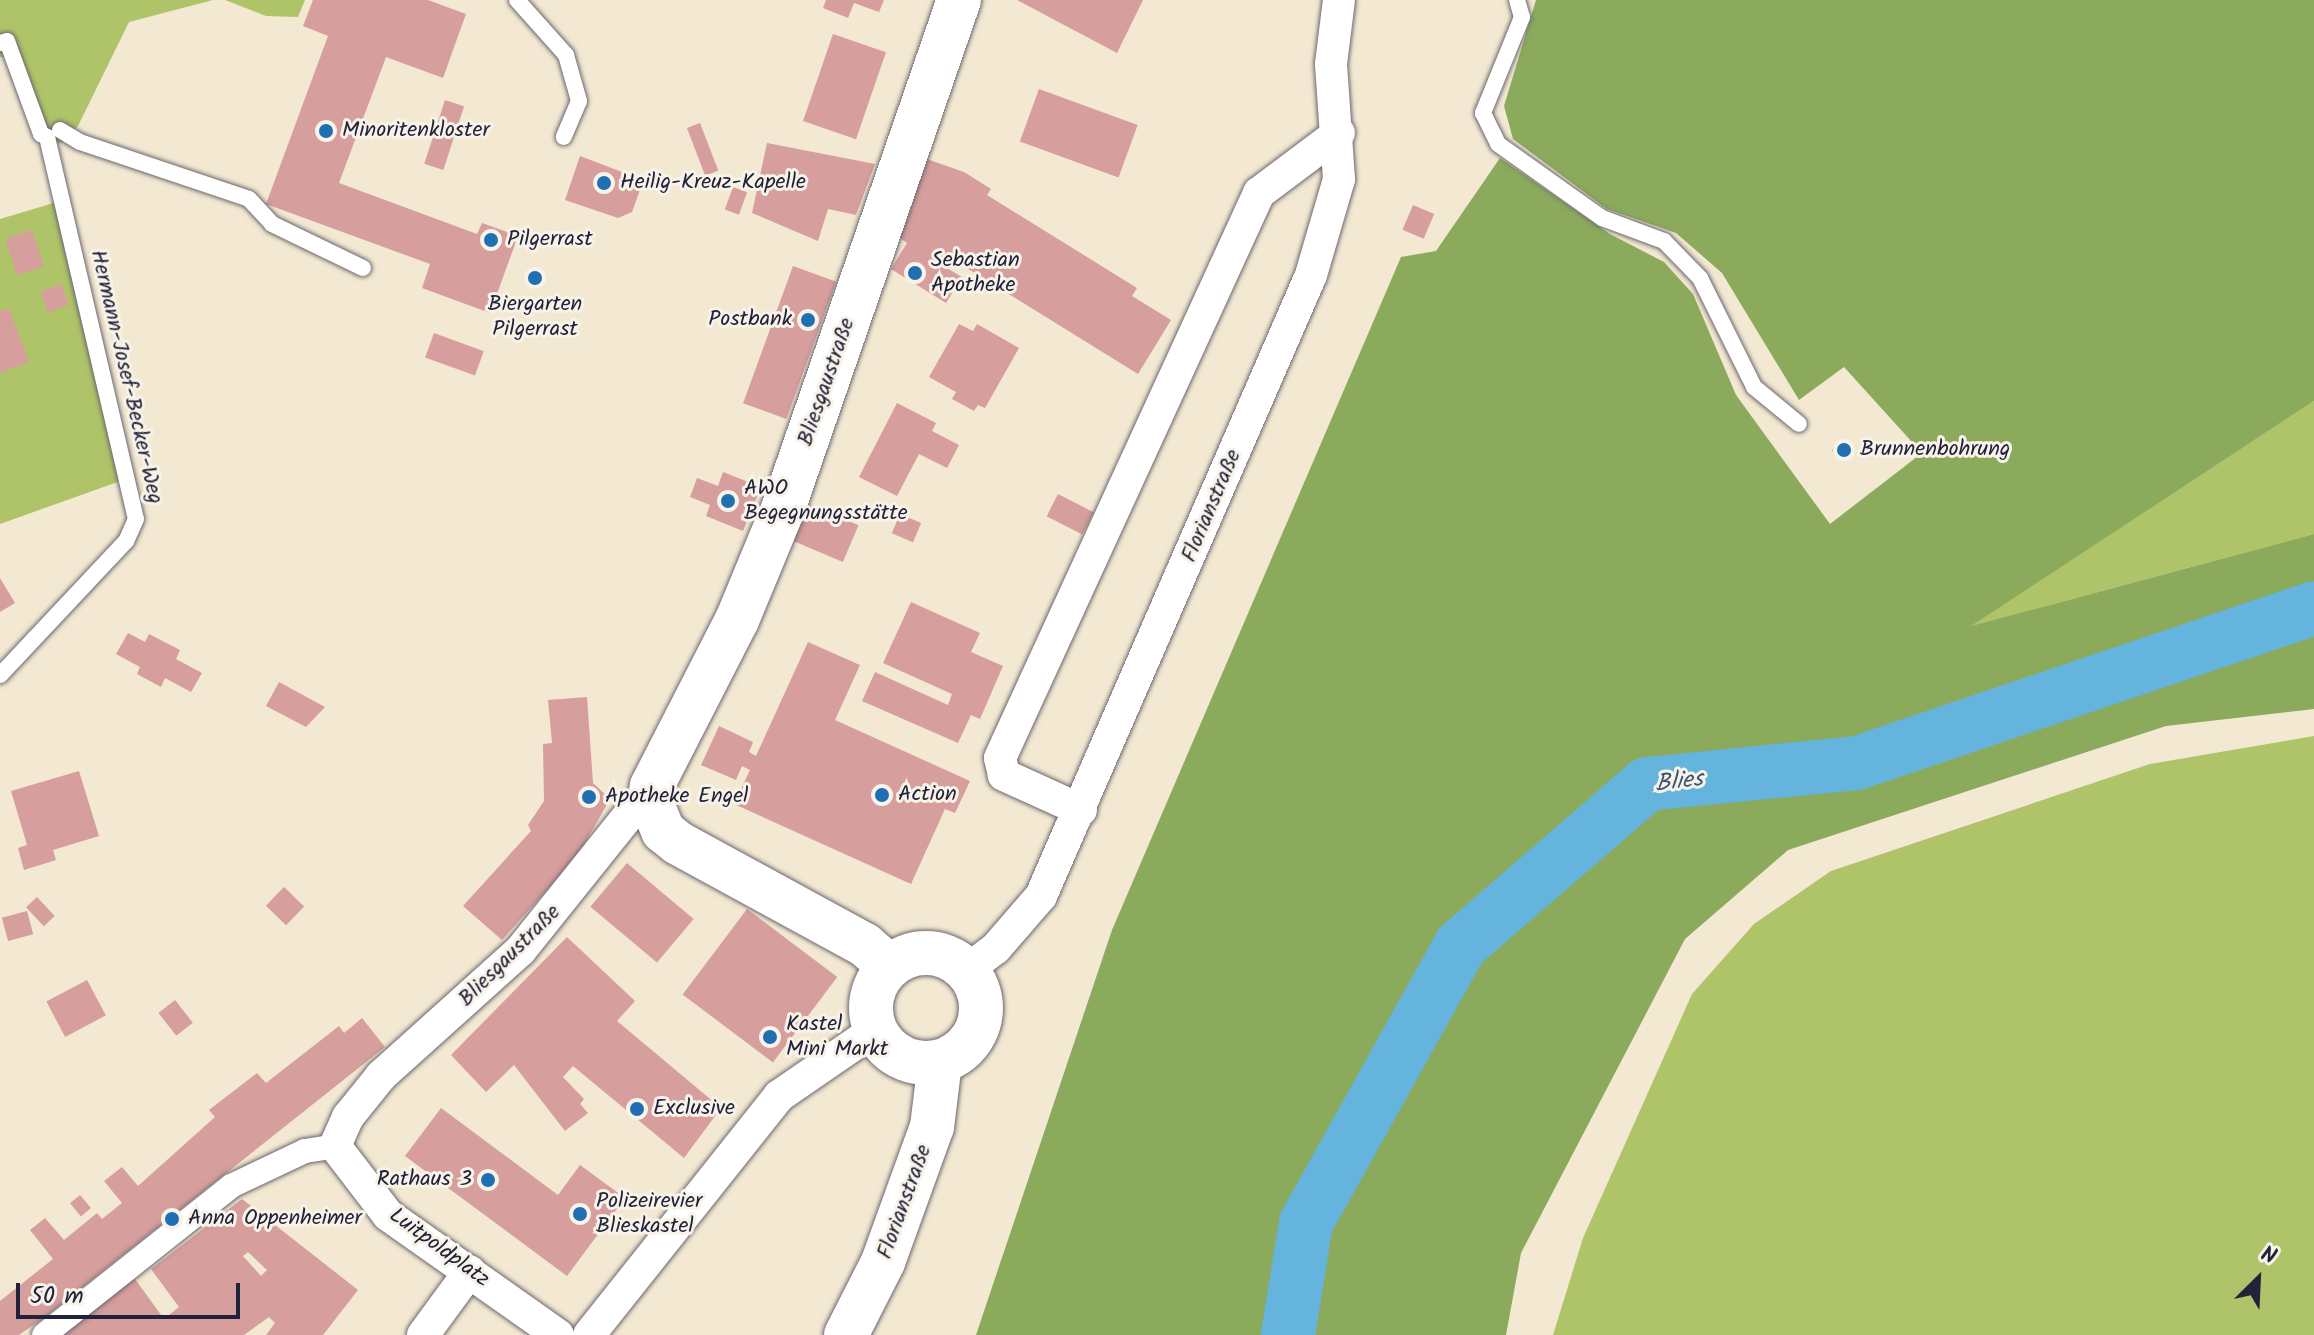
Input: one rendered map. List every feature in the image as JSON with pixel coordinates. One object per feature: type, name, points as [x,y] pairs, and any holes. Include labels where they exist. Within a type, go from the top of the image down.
[{"type":"main road","name":"Bliesgaustraße","points":[[650,798],[668,753],[737,620],[783,509],[959,0]]},
{"type":"main road","points":[[668,753],[679,807],[713,860]]},
{"type":"main road","points":[[650,798],[663,831],[865,945],[889,966]]},
{"type":"main road","points":[[929,953],[953,959],[967,970],[982,1005],[979,1024],[971,1041],[940,1062],[909,1061],[883,1043],[875,1030],[871,995],[889,966],[929,953]]},
{"type":"main road","name":"Florianstraße","points":[[846,1335],[883,1262],[932,1127],[940,1062]]},
{"type":"street","name":"Florianstraße","points":[[967,970],[996,948],[1041,896],[1311,275],[1339,179],[1339,133],[1331,64],[1339,0]]},
{"type":"street","points":[[1081,810],[1004,775],[1000,758],[1259,193],[1339,133]]},
{"type":"street","name":"Bliesgaustraße","points":[[335,1146],[348,1117],[381,1076],[520,951],[632,811],[650,798]]},
{"type":"street","points":[[589,1335],[779,1096],[875,1030]]},
{"type":"street","points":[[44,1335],[231,1186],[305,1151],[335,1146]]},
{"type":"street","name":"Luitpoldplatz","points":[[335,1146],[388,1215],[558,1335]]},
{"type":"street","points":[[423,1335],[470,1271]]},
{"type":"lane","points":[[517,0],[566,55],[579,101],[564,137]]},
{"type":"lane","points":[[1517,0],[1522,17],[1483,113],[1498,144],[1602,218],[1664,241],[1700,278],[1754,387],[1799,424]]},
{"type":"lane","name":"Hermann-Josef-Becker-Weg","points":[[0,43],[7,41],[41,134],[54,134],[136,519],[126,541],[0,675]]},
{"type":"lane","points":[[54,134],[249,199],[272,224],[363,268]]},
{"type":"green space","points":[[0,0],[213,0],[129,22],[78,126],[61,143],[40,144],[5,57],[0,57]]},
{"type":"green space","points":[[225,0],[305,0],[298,17],[266,16]]},
{"type":"green space","points":[[1536,0],[2314,0],[2314,401],[1971,626],[2314,534],[2314,709],[2166,726],[1788,850],[1685,939],[1521,1253],[1506,1335],[976,1335],[1112,930],[1401,257],[1436,251],[1500,158],[1610,234],[1664,262],[1693,294],[1736,395],[1830,524],[1922,453],[1844,367],[1799,400],[1722,273],[1676,233],[1607,209],[1513,139],[1504,106]]},
{"type":"green space","points":[[57,202],[126,479],[0,524],[0,219]]},
{"type":"green space","points":[[2314,401],[2314,534],[1968,627]]},
{"type":"green space","points":[[2314,736],[2314,1335],[1553,1335],[1583,1238],[1692,994],[1754,924],[1831,871],[2150,764]]},
{"type":"building","name":"Minoritenkloster","points":[[313,0],[428,0],[466,14],[443,78],[386,57],[339,183],[477,234],[482,223],[518,236],[490,313],[422,288],[430,264],[266,204],[328,36],[303,26]]},
{"type":"building","points":[[826,0],[884,0],[879,12],[854,3],[848,18],[823,8]]},
{"type":"building","points":[[1017,0],[1143,0],[1117,53]]},
{"type":"building","points":[[833,34],[886,52],[856,139],[803,121]]},
{"type":"building","points":[[1039,89],[1138,125],[1119,178],[1020,142]]},
{"type":"building","points":[[445,100],[464,106],[443,170],[424,164]]},
{"type":"building","points":[[700,123],[718,171],[705,176],[687,128]]},
{"type":"building","points":[[767,143],[875,164],[856,215],[828,209],[818,241],[752,213]]},
{"type":"building","name":"Heilig-Kreuz-Kapelle","points":[[580,156],[635,177],[640,190],[632,212],[618,218],[565,200]]},
{"type":"building","points":[[921,157],[964,172],[991,189],[987,195],[1137,288],[1132,296],[1171,320],[1138,374],[949,257],[943,266],[962,277],[946,303],[891,269],[907,243],[894,234]]},
{"type":"building","points":[[733,187],[747,192],[739,215],[725,210]]},
{"type":"building","points":[[1413,205],[1434,214],[1424,239],[1402,230]]},
{"type":"building","points":[[32,230],[44,266],[17,275],[5,239]]},
{"type":"building","points":[[793,266],[836,282],[786,419],[743,403]]},
{"type":"building","points":[[61,284],[69,305],[48,312],[40,292]]},
{"type":"building","points":[[9,308],[29,362],[0,373],[0,312]]},
{"type":"building","points":[[959,324],[973,331],[977,324],[1019,348],[985,408],[978,405],[974,411],[952,399],[956,392],[929,377]]},
{"type":"building","points":[[434,333],[484,351],[475,376],[425,357]]},
{"type":"building","points":[[897,403],[936,423],[932,431],[959,445],[947,468],[919,454],[897,496],[859,477]]},
{"type":"building","name":"Brunnenbohrung","points":[[1839,440],[1854,450],[1847,461],[1832,451]]},
{"type":"building","name":"AWO Begegnungsstätte","points":[[723,472],[761,487],[743,531],[706,516],[710,505],[690,497],[697,478],[718,486]]},
{"type":"building","points":[[1058,494],[1094,512],[1082,534],[1047,516]]},
{"type":"building","points":[[806,503],[858,525],[843,562],[790,540]]},
{"type":"building","points":[[900,514],[921,523],[913,542],[892,533]]},
{"type":"building","points":[[0,578],[15,603],[0,612]]},
{"type":"building","points":[[911,602],[980,633],[971,652],[1003,666],[980,719],[971,715],[958,743],[862,701],[875,672],[948,705],[952,694],[883,663]]},
{"type":"building","points":[[128,633],[145,642],[149,634],[180,650],[176,659],[202,673],[191,692],[165,678],[161,687],[137,674],[140,667],[116,654]]},
{"type":"building","points":[[808,642],[860,665],[835,720],[970,781],[955,813],[945,809],[911,884],[734,804],[750,770],[742,766],[736,780],[701,765],[719,726],[753,742],[749,752],[756,756]]},
{"type":"building","points":[[279,682],[325,707],[306,727],[266,706]]},
{"type":"building","points":[[587,697],[593,783],[610,799],[577,857],[502,940],[463,906],[531,831],[528,825],[544,801],[543,744],[552,743],[548,700]]},
{"type":"building","points":[[79,771],[99,836],[53,850],[56,860],[24,870],[18,848],[27,845],[11,791]]},
{"type":"building","points":[[627,863],[694,919],[657,963],[590,907]]},
{"type":"building","points":[[284,887],[304,906],[286,925],[266,906]]},
{"type":"building","points":[[37,897],[55,916],[44,926],[26,907]]},
{"type":"building","points":[[747,909],[837,977],[773,1062],[683,994]]},
{"type":"building","points":[[27,911],[33,934],[8,941],[2,918]]},
{"type":"building","points":[[567,937],[635,1001],[617,1021],[721,1108],[684,1158],[573,1066],[563,1077],[584,1099],[580,1104],[588,1113],[565,1131],[514,1065],[486,1092],[451,1055]]},
{"type":"building","points":[[87,980],[106,1015],[65,1037],[46,1002]]},
{"type":"building","points":[[175,1000],[193,1023],[176,1036],[158,1013]]},
{"type":"building","points":[[362,1018],[385,1047],[45,1317],[19,1335],[0,1335],[0,1301],[53,1259],[30,1230],[45,1218],[64,1240],[97,1213],[102,1219],[122,1203],[104,1181],[122,1167],[138,1186],[215,1117],[209,1110],[257,1073],[266,1083],[339,1026],[344,1033]]},
{"type":"building","name":"Rathaus 3","points":[[441,1108],[558,1195],[580,1165],[625,1198],[567,1276],[405,1156]]},
{"type":"building","points":[[80,1195],[91,1208],[81,1216],[70,1203]]},
{"type":"building","points":[[242,1199],[358,1290],[323,1335],[266,1335],[275,1323],[269,1317],[244,1335],[57,1335],[135,1279],[164,1319],[179,1307],[151,1269]],"holes":[[[248,1252],[267,1270],[261,1276],[243,1256]]]},
{"type":"waterway","name":"Blies","points":[[1288,1335],[1306,1223],[1460,946],[1647,784],[1857,763],[2314,608]]},
{"type":"place","name":"Minoritenkloster","points":[[326,131]]},
{"type":"place","name":"Heilig-Kreuz-Kapelle","points":[[604,183]]},
{"type":"place","name":"Pilgerrast","points":[[491,240]]},
{"type":"place","name":"Sebastian Apotheke","points":[[915,273]]},
{"type":"place","name":"Biergarten Pilgerrast","points":[[535,278]]},
{"type":"place","name":"Postbank","points":[[808,320]]},
{"type":"place","name":"Brunnenbohrung","points":[[1844,450]]},
{"type":"place","name":"AWO Begegnungsstätte","points":[[728,501]]},
{"type":"place","name":"Action","points":[[882,795]]},
{"type":"place","name":"Apotheke Engel","points":[[589,797]]},
{"type":"place","name":"Kastel Mini Markt","points":[[770,1037]]},
{"type":"place","name":"Exclusive","points":[[637,1109]]},
{"type":"place","name":"Rathaus 3","points":[[488,1180]]},
{"type":"place","name":"Polizeirevier Blieskastel","points":[[580,1214]]},
{"type":"place","name":"Anna Oppenheimer","points":[[172,1219]]}]
